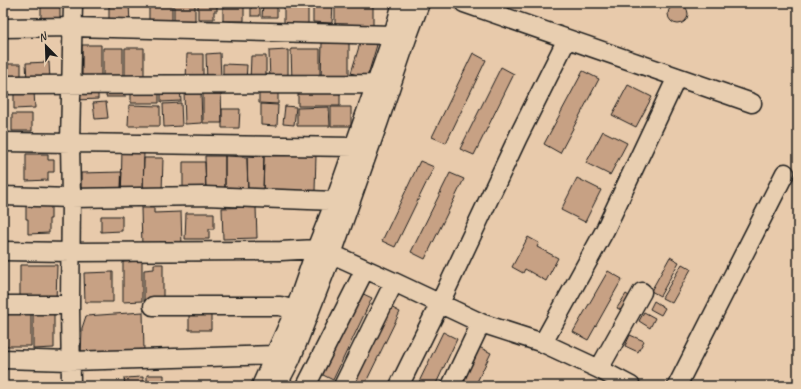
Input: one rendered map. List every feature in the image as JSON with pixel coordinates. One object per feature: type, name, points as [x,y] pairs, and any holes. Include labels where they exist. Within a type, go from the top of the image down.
[{"type":"street","points":[[70,386],[70,143],[73,3]]},
{"type":"street","points":[[261,386],[283,357],[324,251],[379,121],[400,36],[402,3]]},
{"type":"street","points":[[277,386],[295,310],[324,251],[335,201],[375,84],[400,36],[420,3]]},
{"type":"street","points":[[464,3],[752,103]]},
{"type":"street","points":[[3,28],[72,27],[400,36]]},
{"type":"street","points":[[399,386],[440,303],[518,137],[567,39]]},
{"type":"street","points":[[543,343],[606,230],[677,77]]},
{"type":"street","points":[[3,85],[375,84]]},
{"type":"street","points":[[3,142],[354,147]]},
{"type":"street","points":[[677,386],[785,173]]},
{"type":"street","points":[[3,196],[71,198],[205,196],[335,201]]},
{"type":"street","points":[[3,251],[324,251],[481,323],[543,343],[599,369],[631,386]]},
{"type":"street","points":[[306,386],[365,269]]},
{"type":"street","points":[[343,386],[394,282]]},
{"type":"street","points":[[599,369],[642,292]]},
{"type":"street","points":[[3,305],[70,305]]},
{"type":"street","points":[[154,306],[280,306],[295,310]]},
{"type":"street","points":[[451,386],[481,323]]},
{"type":"street","points":[[3,359],[70,361],[283,357]]},
{"type":"building","points":[[41,3],[60,3],[60,21],[41,21]]},
{"type":"building","points":[[109,3],[129,3],[130,24],[109,25]]},
{"type":"building","points":[[149,3],[172,3],[172,27],[149,28]]},
{"type":"building","points":[[174,3],[195,3],[195,25],[174,25]]},
{"type":"building","points":[[198,3],[217,3],[217,11],[214,11],[214,19],[198,19]]},
{"type":"building","points":[[223,3],[244,3],[244,21],[223,21]]},
{"type":"building","points":[[251,3],[260,3],[260,16],[251,16]]},
{"type":"building","points":[[263,3],[277,3],[277,17],[262,17]]},
{"type":"building","points":[[284,3],[308,3],[308,26],[284,26]]},
{"type":"building","points":[[313,3],[333,3],[332,23],[313,22]]},
{"type":"building","points":[[335,3],[373,3],[373,28],[335,28]]},
{"type":"building","points":[[678,4],[685,7],[688,14],[685,21],[678,24],[671,21],[668,14],[671,7]]},
{"type":"building","points":[[361,40],[377,45],[367,78],[351,73]]},
{"type":"building","points":[[322,43],[349,43],[349,79],[321,79]]},
{"type":"building","points":[[82,45],[101,45],[101,79],[82,79]]},
{"type":"building","points":[[103,48],[123,48],[123,79],[103,79]]},
{"type":"building","points":[[125,48],[144,48],[144,79],[125,79]]},
{"type":"building","points":[[291,49],[320,49],[320,81],[292,82]]},
{"type":"building","points":[[288,50],[288,82],[270,82],[269,51]]},
{"type":"building","points":[[220,53],[221,81],[207,81],[206,54]]},
{"type":"building","points":[[473,53],[486,60],[446,143],[432,137]]},
{"type":"building","points":[[187,54],[203,54],[203,81],[186,81]]},
{"type":"building","points":[[251,56],[266,56],[266,82],[250,82]]},
{"type":"building","points":[[49,62],[50,80],[27,81],[26,63]]},
{"type":"building","points":[[3,64],[21,64],[21,81],[3,81]]},
{"type":"building","points":[[223,64],[247,65],[246,81],[223,81]]},
{"type":"building","points":[[501,67],[514,74],[474,155],[460,149]]},
{"type":"building","points":[[583,71],[599,79],[560,153],[544,144]]},
{"type":"building","points":[[628,85],[652,97],[636,127],[612,115]]},
{"type":"building","points":[[98,86],[98,99],[77,100],[76,87]]},
{"type":"building","points":[[107,86],[125,86],[125,97],[106,97]]},
{"type":"building","points":[[161,87],[180,87],[181,101],[161,102]]},
{"type":"building","points":[[298,87],[340,87],[340,106],[298,106]]},
{"type":"building","points":[[131,89],[159,90],[159,103],[131,103]]},
{"type":"building","points":[[259,89],[278,90],[278,104],[259,103]]},
{"type":"building","points":[[203,90],[221,90],[222,123],[203,123]]},
{"type":"building","points":[[14,92],[34,92],[35,108],[14,109]]},
{"type":"building","points":[[184,92],[201,92],[202,123],[185,124]]},
{"type":"building","points":[[106,102],[108,118],[95,119],[93,103]]},
{"type":"building","points":[[181,103],[182,126],[164,127],[163,104]]},
{"type":"building","points":[[261,104],[278,105],[277,126],[261,125]]},
{"type":"building","points":[[129,105],[160,106],[160,126],[128,126]]},
{"type":"building","points":[[285,106],[296,107],[294,125],[283,124]]},
{"type":"building","points":[[329,107],[330,126],[297,126],[297,108]]},
{"type":"building","points":[[331,107],[351,107],[351,126],[331,126]]},
{"type":"building","points":[[222,109],[240,109],[239,128],[222,128]]},
{"type":"building","points":[[12,114],[32,114],[32,131],[12,131]]},
{"type":"building","points":[[603,131],[627,143],[610,175],[586,163]]},
{"type":"building","points":[[122,150],[144,151],[143,192],[121,192]]},
{"type":"building","points":[[26,154],[48,154],[48,160],[54,160],[54,172],[48,172],[48,180],[26,181]]},
{"type":"building","points":[[316,155],[315,191],[263,193],[264,156]]},
{"type":"building","points":[[205,156],[225,156],[225,193],[206,193]]},
{"type":"building","points":[[225,156],[247,157],[248,193],[225,193]]},
{"type":"building","points":[[264,156],[263,193],[248,193],[247,157]]},
{"type":"building","points":[[144,158],[163,158],[162,192],[143,192]]},
{"type":"building","points":[[420,161],[434,167],[395,247],[382,241]]},
{"type":"building","points":[[183,162],[205,162],[206,193],[183,192]]},
{"type":"building","points":[[122,172],[121,192],[81,192],[81,173]]},
{"type":"building","points":[[450,173],[464,179],[425,259],[411,252]]},
{"type":"building","points":[[577,178],[601,190],[585,222],[561,210]]},
{"type":"building","points":[[51,200],[49,233],[28,234],[26,201]]},
{"type":"building","points":[[256,207],[257,238],[223,239],[222,208]]},
{"type":"building","points":[[141,208],[154,208],[154,213],[181,212],[182,246],[142,247]]},
{"type":"building","points":[[186,213],[214,213],[214,229],[209,229],[209,239],[185,239]]},
{"type":"building","points":[[101,216],[122,216],[122,231],[101,232]]},
{"type":"building","points":[[528,237],[539,243],[537,247],[558,258],[546,281],[525,269],[523,273],[512,267]]},
{"type":"building","points":[[670,257],[679,262],[660,296],[651,291]]},
{"type":"building","points":[[142,261],[142,301],[123,302],[123,262]]},
{"type":"building","points":[[154,264],[163,264],[163,301],[144,301],[144,270],[154,269]]},
{"type":"building","points":[[682,264],[691,269],[672,303],[662,298]]},
{"type":"building","points":[[20,265],[57,265],[56,303],[20,303]]},
{"type":"building","points":[[608,271],[622,279],[588,340],[573,332]]},
{"type":"building","points":[[113,272],[113,302],[85,302],[84,273]]},
{"type":"building","points":[[357,291],[372,298],[333,380],[319,373]]},
{"type":"building","points":[[626,294],[632,298],[623,311],[617,308]]},
{"type":"building","points":[[654,301],[665,308],[661,315],[650,309]]},
{"type":"building","points":[[387,305],[400,312],[364,386],[348,386]]},
{"type":"building","points":[[189,311],[211,311],[211,330],[189,330]]},
{"type":"building","points":[[143,312],[144,351],[81,356],[82,328],[86,316]]},
{"type":"building","points":[[644,312],[655,318],[650,328],[639,321]]},
{"type":"building","points":[[3,313],[31,313],[31,346],[3,346]]},
{"type":"building","points":[[33,314],[54,314],[54,348],[33,349]]},
{"type":"building","points":[[443,332],[457,339],[435,386],[417,386]]},
{"type":"building","points":[[630,335],[644,341],[638,352],[625,346]]},
{"type":"building","points":[[477,346],[491,353],[475,386],[458,386]]},
{"type":"building","points":[[147,375],[164,375],[164,386],[147,386]]},
{"type":"building","points":[[143,377],[143,386],[125,386],[124,378]]}]
